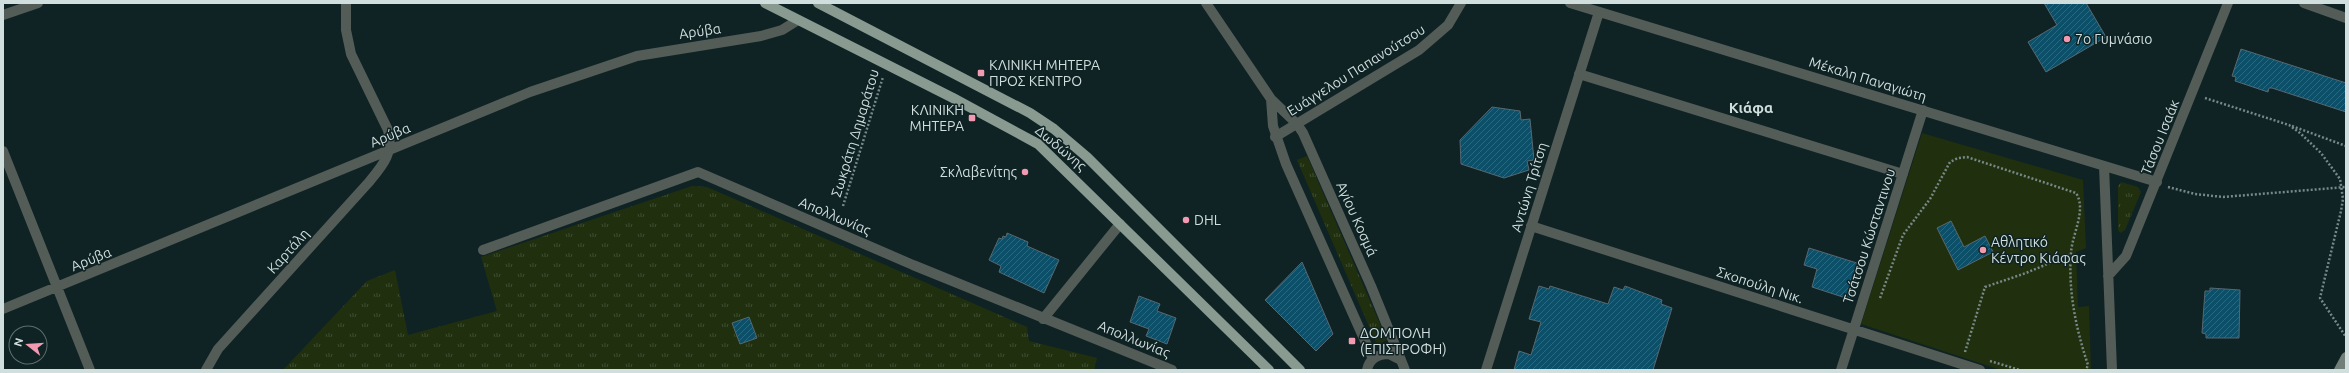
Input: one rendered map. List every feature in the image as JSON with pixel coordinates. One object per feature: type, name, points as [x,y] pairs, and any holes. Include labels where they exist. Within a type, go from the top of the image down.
[{"type":"main road","name":"Δωδώνης","points":[[765,3],[1028,137],[1072,175],[1269,370]]},
{"type":"main road","name":"Δωδώνης","points":[[818,3],[997,95],[1054,129],[1092,161],[1300,370]]},
{"type":"main road","points":[[2339,370],[2346,357]]},
{"type":"street","points":[[3,16],[38,3]]},
{"type":"street","points":[[346,3],[346,30],[351,54],[388,130],[390,151]]},
{"type":"street","name":"Αγίου Κοσμά","points":[[1206,3],[1270,99],[1297,124],[1309,146],[1371,286],[1406,370]]},
{"type":"street","name":"Ευάγγελου Παπανούτσου","points":[[1275,137],[1430,42],[1448,25],[1461,3]]},
{"type":"street","name":"Μέκαλη Παναγιώτη","points":[[1570,3],[2157,182]]},
{"type":"street","name":"Τάσου Ισαάκ","points":[[2108,276],[2126,256],[2228,3]]},
{"type":"street","points":[[2304,3],[2346,18]]},
{"type":"street","name":"Αντώνη Τρίτση","points":[[1486,370],[1599,12]]},
{"type":"street","name":"Αρύβα","points":[[3,309],[58,288],[530,92],[630,58],[654,52],[770,34],[782,30],[798,20]]},
{"type":"street","points":[[1579,74],[1903,174]]},
{"type":"street","name":"Αγίου Κοσμά","points":[[1270,99],[1275,137],[1372,359]]},
{"type":"street","name":"Τσάτσου Κώσταντινου","points":[[1841,370],[1923,110]]},
{"type":"street","points":[[3,151],[90,370]]},
{"type":"street","name":"Καρτάλη","points":[[206,370],[218,349],[369,182],[385,163],[390,151]]},
{"type":"street","points":[[2104,166],[2112,370]]},
{"type":"street","name":"Απολλωνίας","points":[[483,250],[698,172],[1043,319],[1172,370]]},
{"type":"street","points":[[1043,319],[1120,224]]},
{"type":"street","name":"Σκοπούλη Νικ.","points":[[1531,226],[1980,370]]},
{"type":"street","points":[[1367,370],[1372,359],[1380,354],[1389,354],[1401,360]]},
{"type":"path","name":"Σωκράτη Δημαράτου","points":[[843,206],[887,66]]},
{"type":"path","points":[[2192,93],[2289,125],[2346,146]]},
{"type":"path","points":[[2289,125],[2321,153],[2340,178],[2342,188],[2341,211],[2320,298],[2346,336]]},
{"type":"path","points":[[1879,301],[1903,235],[1934,193],[1945,169],[1958,158],[1979,161],[2076,193],[2080,204],[2071,254],[2071,294],[2088,365],[2086,370]]},
{"type":"path","points":[[2157,182],[2189,193],[2222,197],[2346,187]]},
{"type":"path","points":[[1964,353],[1986,287],[2026,273],[2071,254]]},
{"type":"path","points":[[1957,351],[1971,355]]},
{"type":"path","points":[[1985,360],[2020,370]]},
{"type":"green space","name":"Αθλητικό Κέντρο Κιάφας","points":[[1922,133],[2083,180],[2086,248],[2076,252],[2078,307],[2089,306],[2091,370],[2001,370],[1861,324]]},
{"type":"green space","points":[[1307,156],[1387,340],[1377,345],[1297,160]]},
{"type":"green space","points":[[2121,182],[2138,187],[2141,192],[2125,230],[2120,233],[2118,230],[2118,186]]},
{"type":"green space","points":[[692,186],[707,187],[1027,327],[1029,341],[1097,358],[1094,370],[283,370],[367,281],[395,270],[408,335],[497,311],[481,257]]},
{"type":"building","name":"7ο Γυμνάσιο","points":[[2044,3],[2086,3],[2106,37],[2046,72],[2028,42],[2057,25]]},
{"type":"building","points":[[2241,49],[2346,83],[2346,112],[2272,88],[2269,88],[2268,92],[2235,81],[2236,77],[2232,76]]},
{"type":"building","points":[[1492,107],[1520,111],[1521,120],[1530,119],[1534,160],[1527,161],[1529,170],[1504,178],[1461,164],[1460,140]]},
{"type":"building","points":[[1951,221],[1964,247],[1985,236],[1993,252],[1958,270],[1937,228]]},
{"type":"building","points":[[1007,233],[1028,242],[1027,246],[1059,260],[1044,293],[999,272],[1001,266],[989,260],[999,238],[1002,239],[1003,236],[1006,237]]},
{"type":"building","points":[[1809,248],[1860,264],[1849,299],[1812,287],[1817,269],[1804,265]]},
{"type":"building","points":[[1302,262],[1333,334],[1316,351],[1265,300]]},
{"type":"building","points":[[1539,286],[1549,289],[1550,286],[1608,304],[1614,287],[1623,290],[1625,286],[1662,300],[1661,304],[1672,308],[1653,370],[1514,370],[1519,351],[1531,355],[1541,322],[1529,319]]},
{"type":"building","points":[[2210,288],[2240,290],[2239,338],[2206,338],[2206,334],[2202,333],[2205,291],[2210,291]]},
{"type":"building","points":[[1139,296],[1160,304],[1157,311],[1176,318],[1167,344],[1146,336],[1149,329],[1130,322]]},
{"type":"building","points":[[749,317],[757,338],[740,344],[732,323]]},
{"type":"place","name":"7ο Γυμνάσιο","points":[[2067,39]]},
{"type":"place","name":"ΚΛΙΝΙΚΗ ΜΗΤΕΡΑ ΠΡΟΣ ΚΕΝΤΡΟ","points":[[981,73]]},
{"type":"place","name":"ΚΛΙΝΙΚΗ ΜΗΤΕΡΑ","points":[[972,118]]},
{"type":"place","name":"Σκλαβενίτης","points":[[1025,172]]},
{"type":"place","name":"DHL","points":[[1186,220]]},
{"type":"place","name":"Αθλητικό Κέντρο Κιάφας","points":[[1983,250]]},
{"type":"place","name":"ΔΟΜΠΟΛΗ (ΕΠΙΣΤΡΟΦΗ)","points":[[1352,341]]},
{"type":"district","name":"Κιάφα","points":[[1751,107]]}]
